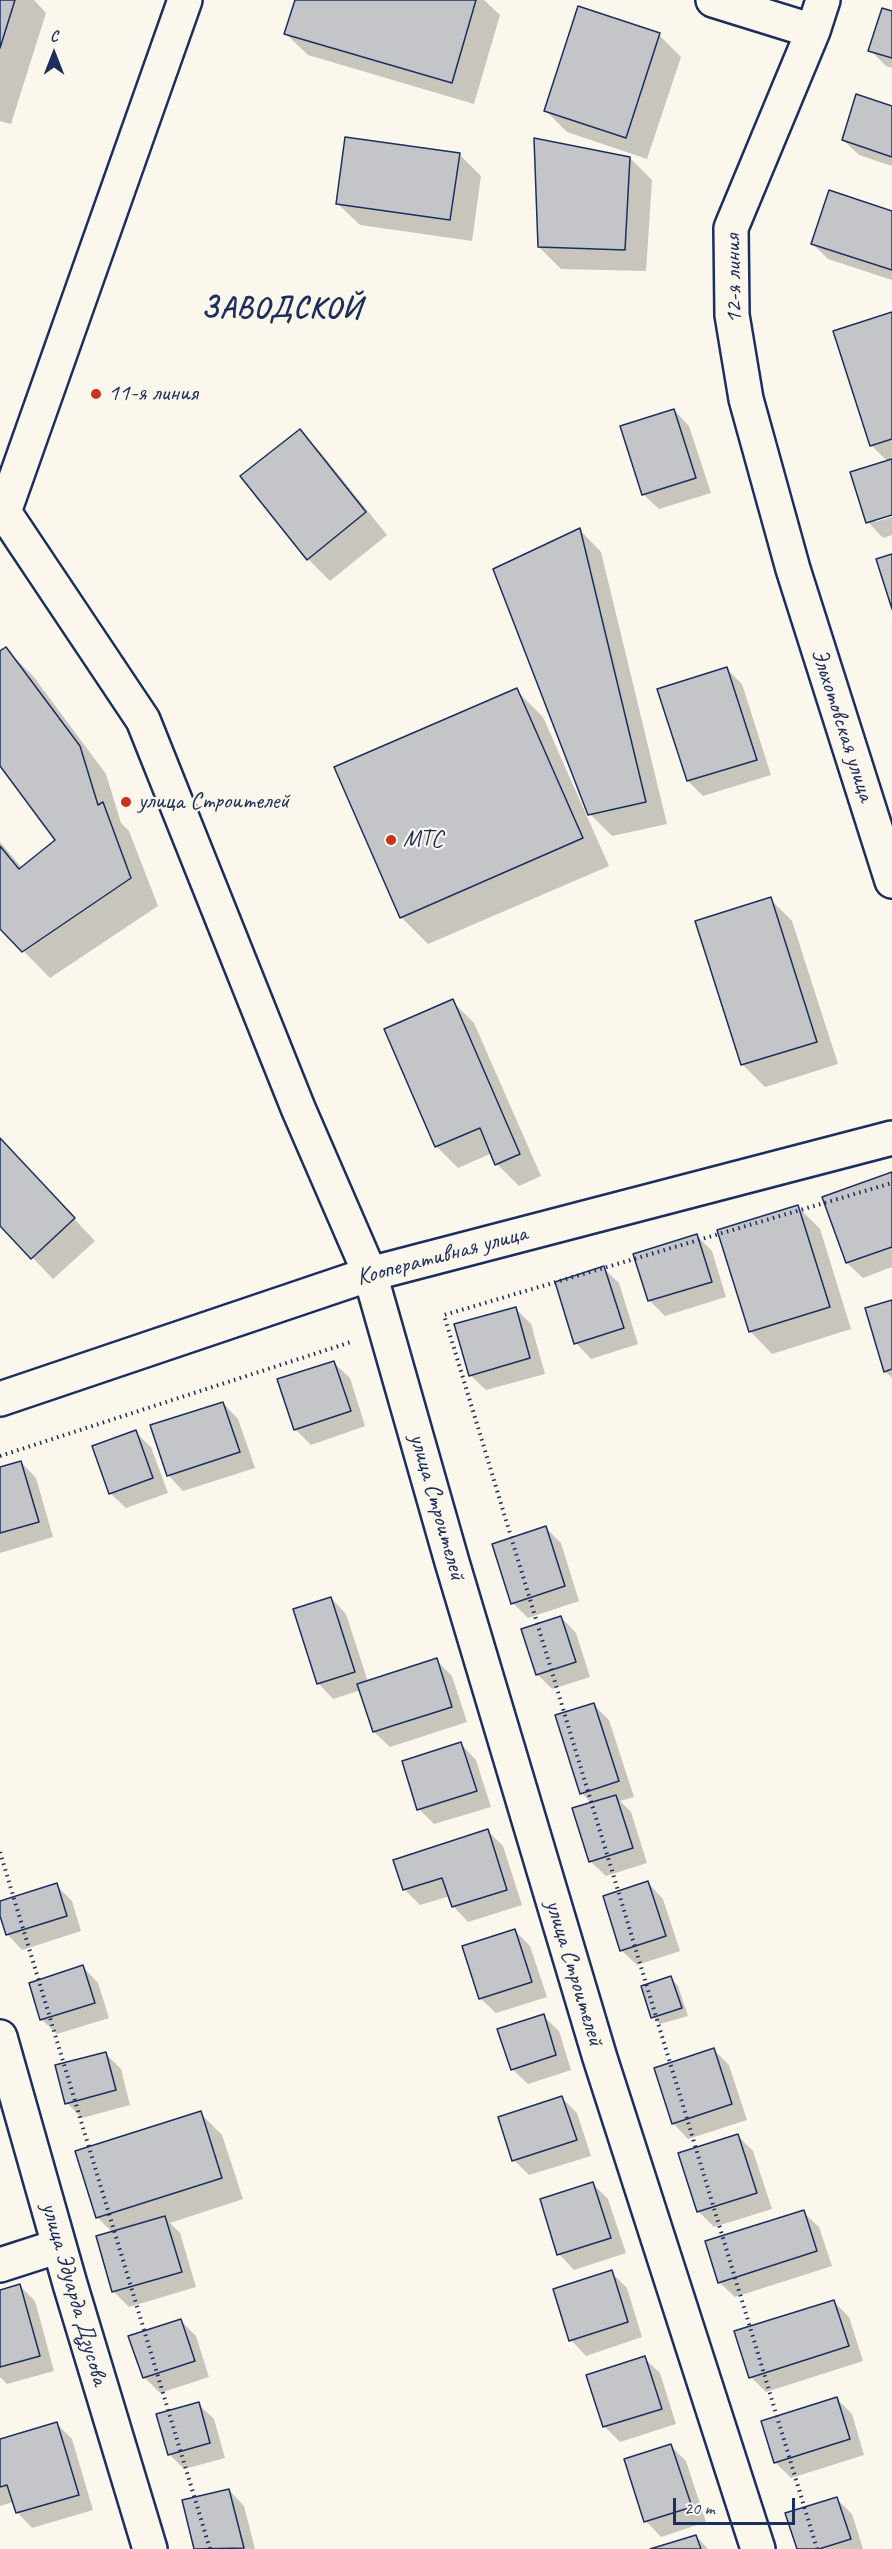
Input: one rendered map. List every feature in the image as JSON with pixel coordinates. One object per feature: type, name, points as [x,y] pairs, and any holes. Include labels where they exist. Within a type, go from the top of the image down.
[{"type":"street","points":[[2,514],[185,0]]},
{"type":"street","points":[[713,0],[813,31]]},
{"type":"street","name":"12-я линия","points":[[793,569],[746,399],[732,315],[731,228],[824,0]]},
{"type":"street","name":"улица Строителей","points":[[2,514],[143,720],[298,1108],[370,1274],[459,1584],[600,2058],[758,2549]]},
{"type":"street","name":"Эльхотовская улица","points":[[793,569],[892,880]]},
{"type":"street","name":"Кооперативная улица","points":[[0,1399],[370,1274],[892,1138]]},
{"type":"street","name":"улица Эдуарда Дзусова","points":[[0,2037],[59,2246],[150,2549]]},
{"type":"street","points":[[0,2265],[59,2246]]},
{"type":"path","points":[[817,2549],[444,1315],[892,1183]]},
{"type":"path","points":[[0,1456],[359,1339]]},
{"type":"path","points":[[0,1852],[210,2549]]},
{"type":"building","points":[[0,0],[15,0],[0,48]]},
{"type":"building","points":[[295,0],[476,0],[452,83],[284,34]]},
{"type":"building","points":[[578,6],[660,33],[626,138],[544,111]]},
{"type":"building","points":[[882,8],[892,11],[892,58],[868,51]]},
{"type":"building","points":[[856,94],[892,106],[892,157],[842,140]]},
{"type":"building","points":[[345,137],[460,153],[450,220],[336,204]]},
{"type":"building","points":[[534,138],[630,157],[625,250],[538,247]]},
{"type":"building","points":[[829,190],[892,211],[892,270],[811,244]]},
{"type":"building","points":[[892,312],[892,439],[870,446],[833,331]]},
{"type":"building","points":[[674,409],[696,478],[642,495],[620,426]]},
{"type":"building","points":[[300,429],[366,512],[307,560],[240,476]]},
{"type":"building","points":[[892,459],[892,515],[866,523],[850,472]]},
{"type":"building","points":[[580,528],[646,802],[588,815],[493,569]]},
{"type":"building","points":[[892,554],[892,609],[876,559]]},
{"type":"building","points":[[6,647],[80,746],[98,805],[103,802],[131,878],[22,952],[0,929],[0,846],[19,869],[55,840],[0,766],[0,651]]},
{"type":"building","points":[[727,667],[757,760],[687,781],[657,689]]},
{"type":"building","points":[[517,688],[583,838],[400,918],[334,767]]},
{"type":"building","points":[[771,897],[817,1042],[741,1065],[695,921]]},
{"type":"building","points":[[453,999],[520,1154],[495,1165],[480,1128],[435,1147],[384,1029]]},
{"type":"building","points":[[0,1138],[75,1218],[31,1259],[0,1226]]},
{"type":"building","points":[[892,1172],[892,1247],[846,1263],[822,1197]]},
{"type":"building","points":[[798,1205],[830,1307],[749,1332],[717,1230]]},
{"type":"building","points":[[697,1234],[712,1282],[648,1301],[633,1254]]},
{"type":"building","points":[[604,1266],[624,1328],[574,1344],[555,1282]]},
{"type":"building","points":[[892,1300],[892,1369],[884,1372],[865,1308]]},
{"type":"building","points":[[516,1307],[530,1358],[469,1376],[454,1324]]},
{"type":"building","points":[[334,1361],[351,1411],[294,1430],[277,1379]]},
{"type":"building","points":[[223,1402],[240,1452],[167,1476],[150,1425]]},
{"type":"building","points":[[136,1430],[153,1478],[109,1494],[92,1446]]},
{"type":"building","points":[[21,1461],[39,1522],[0,1533],[0,1467]]},
{"type":"building","points":[[546,1526],[565,1586],[511,1604],[492,1544]]},
{"type":"building","points":[[331,1597],[355,1672],[317,1684],[293,1609]]},
{"type":"building","points":[[561,1616],[576,1662],[536,1675],[521,1629]]},
{"type":"building","points":[[437,1658],[452,1707],[373,1732],[357,1684]]},
{"type":"building","points":[[594,1703],[619,1781],[580,1794],[555,1715]]},
{"type":"building","points":[[461,1742],[477,1791],[417,1810],[402,1761]]},
{"type":"building","points":[[616,1795],[633,1848],[589,1862],[572,1808]]},
{"type":"building","points":[[488,1829],[507,1890],[452,1907],[442,1878],[403,1890],[393,1860]]},
{"type":"building","points":[[648,1881],[666,1936],[620,1951],[603,1896]]},
{"type":"building","points":[[57,1883],[67,1916],[6,1935],[0,1916],[0,1901]]},
{"type":"building","points":[[515,1929],[532,1982],[479,1999],[462,1946]]},
{"type":"building","points":[[83,1965],[95,2003],[40,2020],[29,1983]]},
{"type":"building","points":[[671,1976],[682,2008],[651,2018],[641,1986]]},
{"type":"building","points":[[544,2014],[556,2055],[511,2070],[497,2029]]},
{"type":"building","points":[[714,2048],[732,2104],[672,2124],[654,2068]]},
{"type":"building","points":[[106,2052],[116,2090],[65,2104],[55,2065]]},
{"type":"building","points":[[562,2096],[577,2140],[512,2161],[498,2117]]},
{"type":"building","points":[[201,2111],[222,2178],[96,2218],[75,2151]]},
{"type":"building","points":[[738,2134],[757,2193],[697,2212],[678,2153]]},
{"type":"building","points":[[593,2182],[611,2238],[557,2255],[540,2199]]},
{"type":"building","points":[[804,2210],[817,2251],[718,2283],[705,2241]]},
{"type":"building","points":[[165,2216],[182,2272],[112,2292],[96,2236]]},
{"type":"building","points":[[612,2270],[628,2322],[569,2341],[553,2289]]},
{"type":"building","points":[[20,2284],[40,2356],[0,2367],[0,2290]]},
{"type":"building","points":[[834,2300],[849,2346],[749,2378],[734,2331]]},
{"type":"building","points":[[181,2319],[195,2361],[143,2378],[128,2336]]},
{"type":"building","points":[[645,2356],[662,2409],[603,2427],[586,2375]]},
{"type":"building","points":[[837,2397],[850,2439],[774,2463],[761,2421]]},
{"type":"building","points":[[199,2402],[210,2443],[168,2455],[156,2414]]},
{"type":"building","points":[[57,2422],[79,2495],[16,2513],[7,2485],[0,2487],[0,2439]]},
{"type":"building","points":[[671,2444],[692,2507],[644,2522],[624,2459]]},
{"type":"building","points":[[229,2489],[244,2548],[194,2549],[182,2500]]},
{"type":"building","points":[[837,2497],[851,2539],[819,2549],[797,2549],[785,2513]]},
{"type":"building","points":[[696,2535],[701,2549],[650,2549]]},
{"type":"place","name":"11-я линия","points":[[96,394]]},
{"type":"place","name":"улица Строителей","points":[[126,802]]},
{"type":"place","name":"МТС","points":[[391,840]]},
{"type":"district","name":"ЗАВОДСКОЙ","points":[[282,309]]}]
